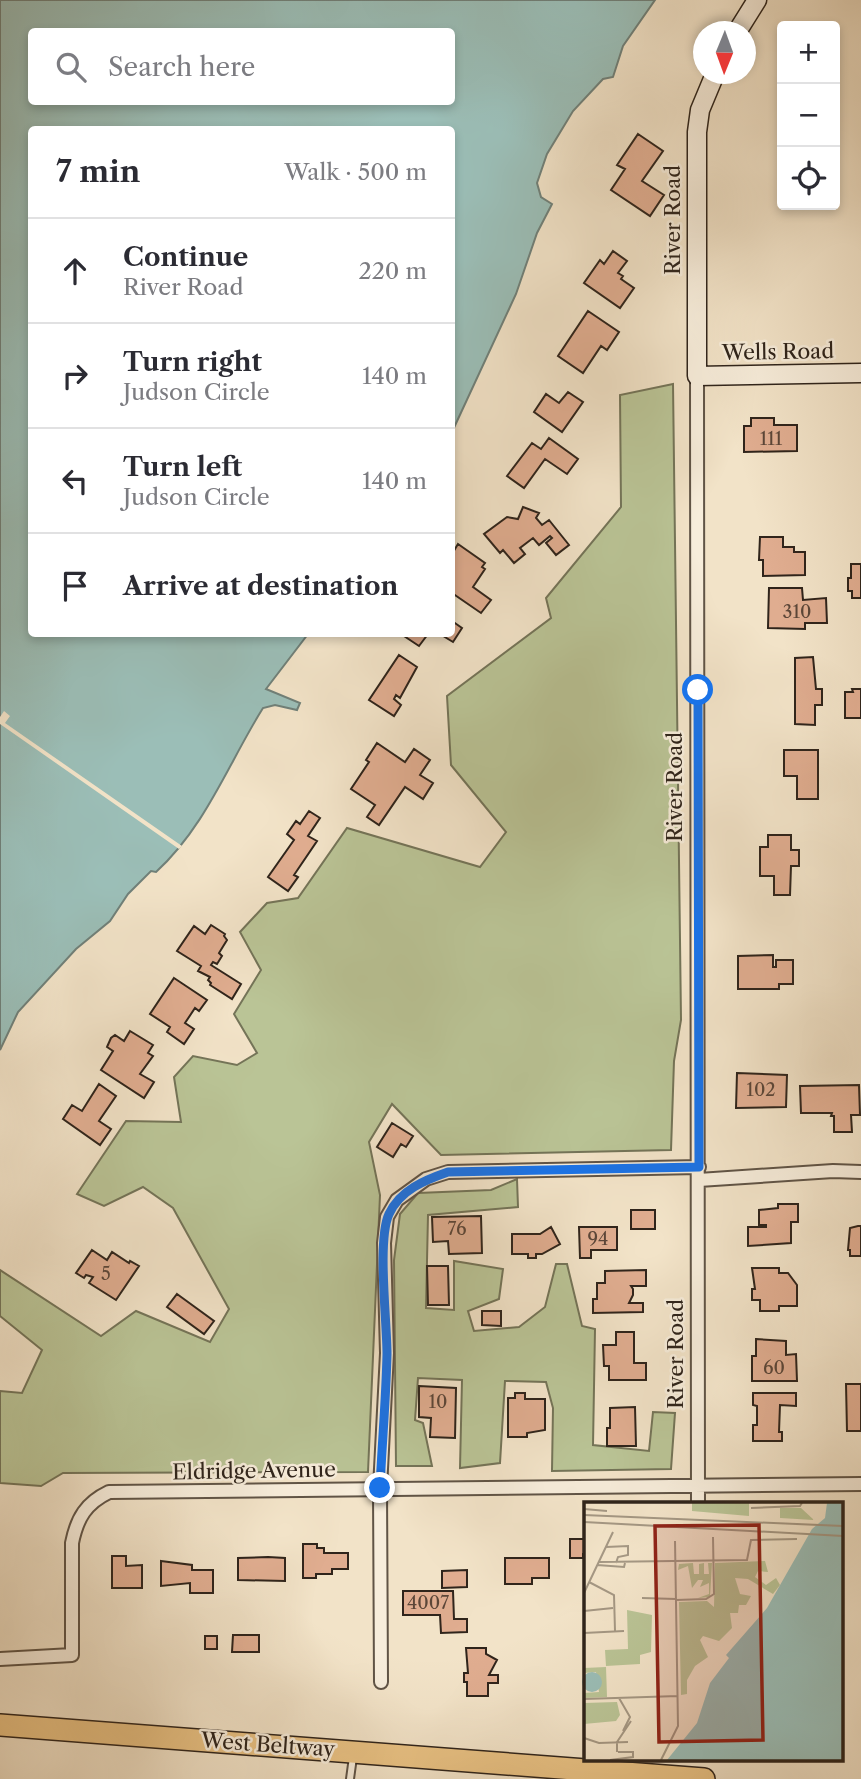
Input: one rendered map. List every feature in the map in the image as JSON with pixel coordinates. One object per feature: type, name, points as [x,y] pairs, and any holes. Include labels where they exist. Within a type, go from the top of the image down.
[{"type":"highway","name":"West Beltway","points":[[0,1725],[704,1779]]},
{"type":"street","points":[[744,21],[757,0]]},
{"type":"street","name":"River Road","points":[[698,1502],[696,152],[700,110],[711,84]]},
{"type":"street","name":"Wells Road","points":[[697,376],[861,373]]},
{"type":"street","points":[[381,1682],[380,1488],[387,1353],[384,1243],[387,1216],[397,1200],[426,1179],[448,1172],[861,1172]]},
{"type":"street","name":"Eldridge Avenue","points":[[0,1659],[72,1655],[72,1544],[75,1529],[80,1514],[94,1499],[109,1492],[861,1484]]},
{"type":"lane","points":[[350,1779],[353,1752]]},
{"type":"green space","points":[[673,384],[681,1020],[674,1061],[671,1150],[441,1155],[392,1104],[369,1142],[380,1195],[368,1472],[63,1473],[41,1486],[0,1483],[0,1391],[22,1393],[42,1350],[0,1316],[0,1270],[101,1336],[136,1311],[210,1342],[229,1309],[173,1208],[143,1187],[104,1206],[77,1194],[126,1121],[181,1122],[174,1077],[193,1056],[237,1065],[257,1053],[234,1014],[261,970],[240,932],[267,903],[298,898],[347,828],[480,867],[506,832],[451,765],[447,696],[551,618],[546,598],[621,507],[620,395]]},
{"type":"green space","points":[[517,1179],[518,1207],[428,1215],[426,1308],[454,1310],[454,1261],[503,1269],[499,1299],[468,1311],[474,1331],[519,1327],[545,1307],[556,1264],[567,1264],[582,1326],[595,1329],[593,1445],[649,1451],[653,1412],[675,1413],[671,1469],[552,1471],[553,1408],[546,1382],[505,1381],[500,1463],[460,1468],[462,1380],[418,1378],[415,1420],[423,1423],[432,1466],[396,1466],[394,1260],[400,1214],[418,1193],[491,1190]]},
{"type":"water","points":[[0,0],[655,0],[623,46],[613,77],[603,79],[573,111],[547,154],[537,183],[541,197],[552,204],[537,233],[516,294],[455,426],[455,126],[28,126],[28,637],[306,637],[266,689],[300,703],[297,710],[275,705],[263,708],[203,815],[174,854],[156,872],[151,871],[128,894],[110,921],[76,949],[18,1012],[0,1050]]},
{"type":"pier","points":[[4,711],[10,716],[5,723],[182,846],[179,849],[0,724]]},
{"type":"building","points":[[638,134],[663,151],[642,181],[664,195],[650,216],[611,190],[625,169],[617,165]]},
{"type":"building","points":[[613,251],[627,261],[618,273],[623,276],[621,279],[634,288],[620,308],[584,283],[600,260],[604,264]]},
{"type":"building","points":[[588,311],[619,332],[607,350],[601,346],[583,373],[558,356]]},
{"type":"building","points":[[568,392],[583,402],[562,432],[534,412],[546,394],[559,403]]},
{"type":"building","points":[[751,418],[774,418],[774,425],[797,425],[797,451],[744,452],[744,426],[751,426]]},
{"type":"building","points":[[549,438],[578,459],[567,474],[545,459],[524,488],[507,476],[532,443],[541,449]]},
{"type":"building","points":[[523,507],[539,513],[536,518],[542,525],[549,520],[569,545],[556,555],[546,543],[552,538],[550,536],[539,545],[533,538],[520,548],[525,554],[514,563],[503,550],[500,553],[484,534],[507,517],[518,519]]},
{"type":"building","points":[[760,537],[783,537],[783,547],[794,547],[794,552],[805,552],[805,575],[763,576],[763,560],[759,560]]},
{"type":"building","points":[[458,544],[485,563],[482,567],[485,569],[473,587],[491,600],[481,613],[455,595],[455,549]]},
{"type":"building","points":[[851,564],[861,564],[861,598],[852,598],[852,591],[848,591]]},
{"type":"building","points":[[769,588],[802,588],[803,600],[826,598],[827,623],[805,623],[805,629],[768,628]]},
{"type":"building","points":[[455,623],[462,628],[453,642],[445,637],[455,637]]},
{"type":"building","points":[[406,637],[426,637],[419,646]]},
{"type":"building","points":[[399,655],[417,667],[400,698],[396,695],[394,699],[401,705],[394,716],[369,700]]},
{"type":"building","points":[[813,657],[816,689],[822,689],[822,705],[815,705],[815,725],[795,724],[795,658]]},
{"type":"building","points":[[852,689],[861,689],[861,718],[845,718],[845,692],[853,692]]},
{"type":"building","points":[[377,743],[405,762],[414,749],[430,760],[420,775],[433,783],[423,799],[405,787],[379,825],[367,817],[375,805],[351,789],[369,762],[366,760]]},
{"type":"building","points":[[784,750],[818,750],[818,799],[797,799],[797,776],[784,776]]},
{"type":"building","points":[[309,811],[320,818],[308,836],[317,841],[294,875],[298,877],[288,891],[268,877],[294,840],[287,834],[296,821],[300,824]]},
{"type":"building","points":[[768,835],[791,835],[791,850],[799,850],[799,866],[791,866],[790,895],[774,895],[774,876],[760,876],[760,847],[768,847]]},
{"type":"building","points":[[211,925],[225,934],[227,940],[219,953],[222,956],[217,964],[213,962],[211,965],[241,984],[232,999],[210,985],[210,977],[198,971],[201,966],[177,951],[194,926],[205,934]]},
{"type":"building","points":[[773,955],[773,967],[776,967],[776,960],[793,960],[793,984],[779,984],[779,989],[738,989],[738,956]]},
{"type":"building","points":[[174,978],[207,1000],[199,1011],[195,1008],[185,1023],[194,1029],[184,1044],[167,1032],[170,1027],[150,1014]]},
{"type":"building","points":[[130,1031],[153,1045],[148,1053],[153,1056],[140,1074],[154,1082],[144,1098],[101,1070],[113,1051],[107,1047],[111,1038],[115,1035],[124,1041]]},
{"type":"building","points":[[737,1073],[787,1075],[786,1107],[736,1108]]},
{"type":"building","points":[[99,1084],[116,1096],[99,1121],[111,1129],[100,1145],[63,1119],[72,1105],[82,1111]]},
{"type":"building","points":[[859,1085],[860,1115],[851,1115],[852,1132],[834,1132],[832,1113],[801,1113],[800,1086]]},
{"type":"building","points":[[392,1123],[413,1136],[406,1147],[401,1144],[393,1157],[377,1147]]},
{"type":"building","points":[[778,1204],[798,1204],[798,1222],[791,1222],[791,1243],[748,1246],[748,1227],[766,1227],[759,1225],[759,1210],[778,1208]]},
{"type":"building","points":[[631,1210],[655,1210],[655,1229],[631,1229]]},
{"type":"building","points":[[481,1216],[482,1253],[449,1254],[448,1241],[433,1242],[432,1217]]},
{"type":"building","points":[[861,1226],[861,1256],[850,1256],[850,1228]]},
{"type":"building","points":[[551,1227],[560,1244],[542,1254],[536,1254],[536,1258],[528,1258],[528,1254],[512,1254],[512,1234],[540,1234]]},
{"type":"building","points":[[579,1227],[617,1227],[617,1250],[591,1250],[591,1258],[580,1258]]},
{"type":"building","points":[[92,1250],[107,1260],[112,1252],[139,1266],[116,1300],[89,1283],[93,1277],[86,1275],[84,1278],[76,1273]]},
{"type":"building","points":[[427,1266],[448,1266],[449,1305],[428,1305]]},
{"type":"building","points":[[752,1268],[779,1268],[779,1273],[788,1273],[797,1285],[797,1306],[779,1306],[779,1311],[760,1311],[760,1300],[752,1300],[752,1289],[755,1289]]},
{"type":"building","points":[[646,1270],[646,1286],[631,1286],[633,1295],[629,1303],[643,1303],[643,1312],[593,1313],[593,1299],[597,1299],[597,1283],[605,1283],[605,1271]]},
{"type":"building","points":[[177,1294],[214,1321],[204,1334],[167,1307]]},
{"type":"building","points":[[482,1311],[501,1311],[501,1326],[482,1325]]},
{"type":"building","points":[[616,1332],[634,1332],[634,1363],[646,1363],[646,1380],[609,1380],[609,1366],[604,1366],[603,1345],[616,1345]]},
{"type":"building","points":[[756,1339],[786,1341],[786,1355],[796,1354],[797,1381],[752,1381],[752,1356],[756,1356]]},
{"type":"building","points":[[846,1384],[861,1384],[861,1431],[847,1431]]},
{"type":"building","points":[[419,1386],[456,1388],[455,1438],[430,1437],[431,1418],[419,1417]]},
{"type":"building","points":[[515,1393],[525,1393],[525,1399],[545,1399],[545,1430],[527,1433],[527,1437],[508,1437],[508,1398],[515,1398]]},
{"type":"building","points":[[753,1393],[796,1393],[796,1406],[780,1405],[779,1432],[782,1432],[782,1441],[753,1441],[753,1425],[757,1425],[757,1406],[753,1405]]},
{"type":"building","points":[[635,1407],[636,1446],[607,1446],[610,1408]]},
{"type":"building","points":[[570,1539],[584,1539],[583,1558],[570,1558]]},
{"type":"building","points":[[303,1544],[317,1544],[317,1548],[324,1548],[324,1553],[348,1553],[348,1569],[332,1569],[332,1574],[316,1574],[316,1578],[303,1578]]},
{"type":"building","points":[[112,1556],[126,1556],[126,1566],[142,1565],[142,1588],[112,1588]]},
{"type":"building","points":[[238,1558],[285,1558],[285,1581],[238,1580]]},
{"type":"building","points":[[505,1558],[549,1558],[549,1578],[532,1578],[532,1584],[505,1584]]},
{"type":"building","points":[[161,1561],[192,1565],[192,1570],[213,1570],[213,1593],[190,1593],[190,1583],[161,1586]]},
{"type":"building","points":[[467,1570],[467,1587],[442,1588],[442,1571]]},
{"type":"building","points":[[403,1591],[453,1591],[454,1619],[467,1619],[467,1632],[441,1633],[440,1615],[403,1615]]},
{"type":"building","points":[[233,1635],[259,1635],[259,1652],[232,1652]]},
{"type":"building","points":[[205,1636],[217,1636],[217,1649],[205,1649]]},
{"type":"building","points":[[466,1648],[486,1648],[486,1654],[497,1660],[489,1675],[498,1675],[498,1683],[488,1683],[488,1696],[467,1696],[467,1682],[464,1682],[464,1673],[468,1673]]},
{"type":"route","points":[[380,1488],[387,1353],[384,1243],[387,1216],[397,1200],[426,1179],[448,1172],[699,1167],[698,690]]}]
